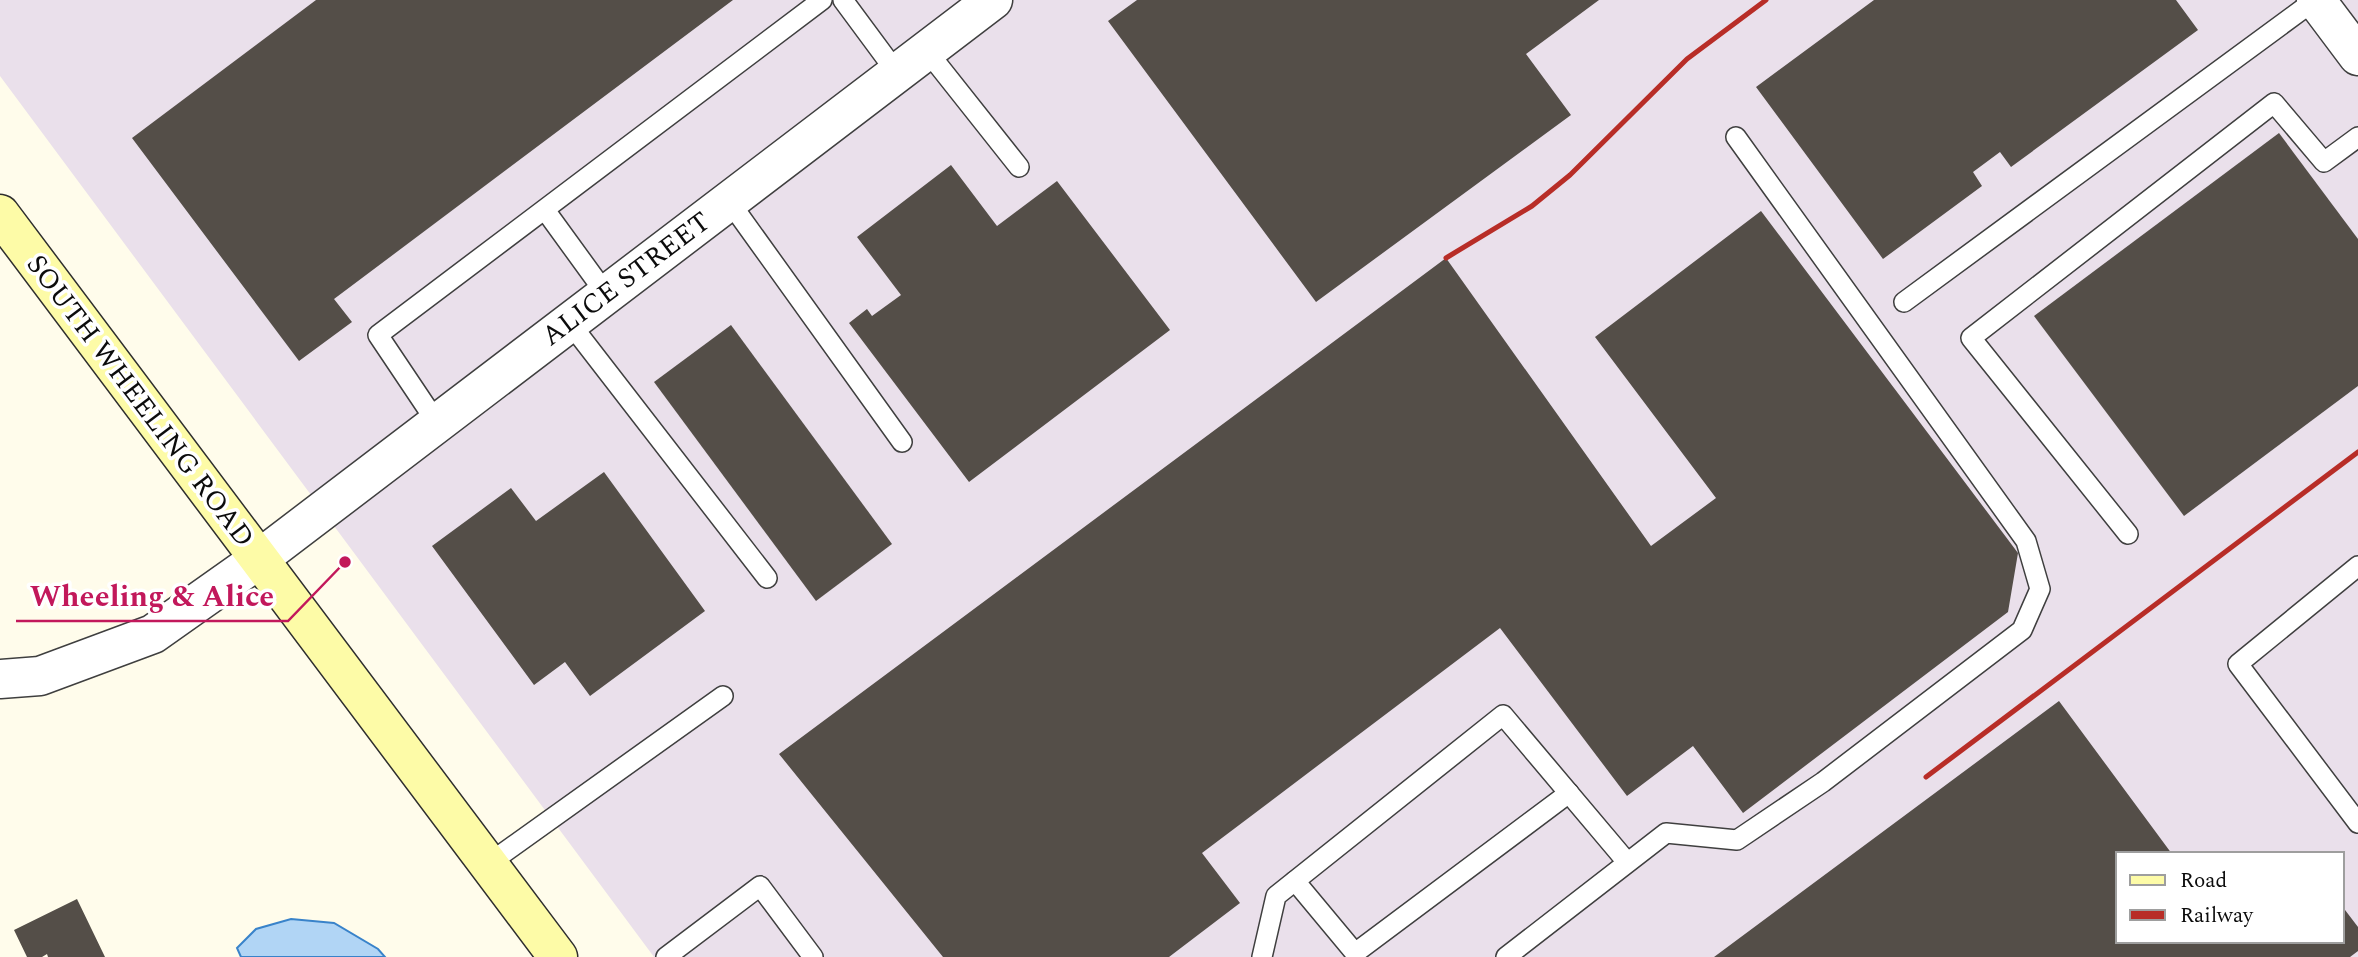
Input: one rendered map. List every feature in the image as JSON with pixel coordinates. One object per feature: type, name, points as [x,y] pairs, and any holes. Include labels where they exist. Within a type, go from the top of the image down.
[{"type":"main road","name":"SOUTH WHEELING ROAD","points":[[0,214],[558,957]]},
{"type":"street","name":"ALICE STREET","points":[[0,679],[40,676],[153,634],[259,558],[993,0]]},
{"type":"street","points":[[2315,0],[2358,56]]},
{"type":"lane","points":[[437,423],[378,335],[822,0]]},
{"type":"lane","points":[[843,0],[912,62],[1019,167]]},
{"type":"lane","points":[[1904,302],[2315,0]]},
{"type":"lane","points":[[2128,534],[1971,338],[2274,103],[2324,162],[2358,137]]},
{"type":"lane","points":[[1506,957],[1666,832],[1737,840],[1824,782],[2022,630],[2040,589],[2026,541],[1736,137]]},
{"type":"lane","points":[[729,201],[902,442]]},
{"type":"lane","points":[[544,210],[606,294]]},
{"type":"lane","points":[[569,322],[767,578]]},
{"type":"lane","points":[[2358,566],[2238,664],[2358,823]]},
{"type":"lane","points":[[488,864],[723,696]]},
{"type":"lane","points":[[1262,957],[1276,896],[1503,715],[1627,862]]},
{"type":"lane","points":[[1295,881],[1355,953],[1569,793]]},
{"type":"lane","points":[[666,957],[760,886],[813,957]]},
{"type":"shaded area","points":[[0,0],[2358,0],[2358,957],[654,957],[0,76]]},
{"type":"water","points":[[291,919],[334,923],[378,949],[385,957],[241,957],[237,948],[256,929]]},
{"type":"building","points":[[316,0],[733,0],[334,299],[352,322],[299,361],[132,138]]},
{"type":"building","points":[[1137,0],[1599,0],[1526,54],[1571,115],[1316,302],[1108,21]]},
{"type":"building","points":[[1874,0],[2176,0],[2198,30],[2011,167],[2000,152],[1973,172],[1982,186],[1883,259],[1756,87]]},
{"type":"building","points":[[2279,133],[2358,239],[2358,386],[2184,516],[2034,316]]},
{"type":"building","points":[[951,165],[997,226],[1057,181],[1170,330],[969,482],[849,323],[867,309],[872,316],[901,295],[857,237]]},
{"type":"building","points":[[1761,211],[2018,553],[2008,612],[1743,813],[1693,746],[1627,796],[1500,628],[1202,853],[1240,903],[1169,957],[943,957],[779,754],[1446,258],[1651,546],[1716,498],[1595,337]]},
{"type":"building","points":[[731,325],[892,544],[816,601],[654,382]]},
{"type":"building","points":[[604,472],[705,611],[590,696],[565,662],[534,685],[432,546],[511,488],[536,521]]},
{"type":"building","points":[[2059,701],[2171,852],[2116,852],[2116,943],[2344,943],[2344,909],[2358,927],[2358,951],[2350,957],[1714,957]]},
{"type":"building","points":[[77,899],[105,957],[48,957],[47,954],[42,957],[27,957],[14,930]]},
{"type":"railway","points":[[1446,258],[1532,206],[1570,175],[1687,59],[1766,0]]},
{"type":"railway","points":[[1926,777],[2358,452]]},
{"type":"place","name":"Wheeling & Alice","points":[[345,562]]}]
